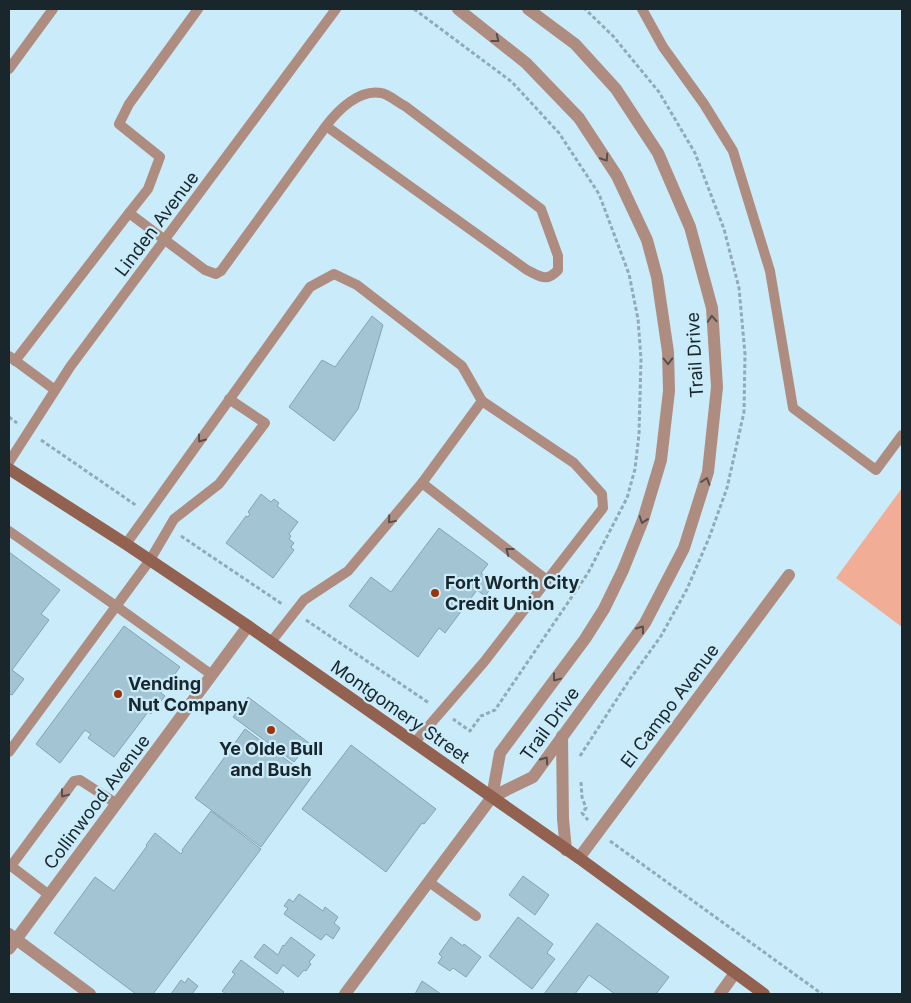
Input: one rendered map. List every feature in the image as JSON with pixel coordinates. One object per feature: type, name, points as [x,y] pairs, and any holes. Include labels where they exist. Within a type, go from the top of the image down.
[{"type":"main road","name":"Montgomery Street","points":[[9,469],[126,544],[248,626],[579,858],[764,994]]},
{"type":"street","name":"Trail Drive","points":[[458,9],[526,63],[579,118],[617,176],[647,240],[658,277],[668,352],[669,391],[661,460],[643,520],[623,570],[604,609],[585,639],[500,753],[492,797]]},
{"type":"street","name":"Trail Drive","points":[[492,797],[533,777],[645,623],[684,548],[708,472],[717,387],[712,308],[690,227],[658,153],[616,89],[575,44],[528,9]]},
{"type":"street","name":"El Campo Avenue","points":[[579,858],[789,575]]},
{"type":"street","name":"Collinwood Avenue","points":[[11,941],[49,895],[248,626]]},
{"type":"street","points":[[562,736],[563,819],[566,850]]},
{"type":"street","points":[[345,994],[492,797]]},
{"type":"street","points":[[11,941],[90,994]]},
{"type":"street","points":[[720,994],[735,973]]},
{"type":"lane","points":[[9,69],[53,9]]},
{"type":"lane","points":[[55,390],[12,358],[148,189],[160,157],[119,124],[129,104],[198,9]]},
{"type":"lane","name":"Linden Avenue","points":[[9,462],[70,367],[336,9]]},
{"type":"lane","points":[[642,9],[663,47],[704,104],[734,151],[770,271],[793,408],[876,470],[902,435]]},
{"type":"lane","points":[[128,213],[206,270],[216,274],[221,271],[326,126],[335,114],[362,95],[382,93],[405,106],[541,209],[558,256],[558,270],[551,277],[544,278],[527,270],[326,126]]},
{"type":"lane","points":[[126,544],[310,287],[334,274],[357,285],[462,366],[482,401],[574,463],[602,494],[604,508],[484,662],[414,743]]},
{"type":"lane","points":[[9,752],[150,560],[174,519],[219,484],[265,423],[229,399]]},
{"type":"lane","points":[[271,642],[304,600],[348,571],[422,483],[482,401]]},
{"type":"lane","points":[[422,483],[548,581]]},
{"type":"lane","points":[[9,531],[212,676]]},
{"type":"lane","points":[[49,895],[10,866],[74,781],[80,780],[117,804]]},
{"type":"lane","points":[[429,882],[476,916]]},
{"type":"path","points":[[169,528],[470,731],[481,716],[495,710],[588,573],[627,498],[635,469],[639,434],[641,359],[638,319],[629,274],[599,194],[559,133],[512,82],[414,9]]},
{"type":"path","points":[[9,417],[147,513]]},
{"type":"path","points":[[581,785],[582,797],[586,808],[582,812],[598,832],[822,994]]},
{"type":"shaded area","points":[[902,488],[902,627],[836,578]]},
{"type":"building","points":[[372,316],[383,325],[358,409],[334,441],[289,407],[322,360],[335,367]]},
{"type":"building","points":[[261,494],[271,502],[274,499],[279,503],[277,506],[298,522],[289,534],[291,536],[289,539],[294,543],[291,547],[294,550],[273,578],[226,543],[246,516],[248,517],[250,514],[248,512]]},
{"type":"building","points":[[439,528],[488,564],[481,573],[495,583],[485,596],[477,590],[445,633],[439,628],[418,657],[349,606],[371,577],[391,592]]},
{"type":"building","points":[[9,552],[60,590],[41,614],[49,620],[12,670],[24,679],[12,695],[9,694]]},
{"type":"building","name":"Vending Nut Company","points":[[124,626],[180,667],[161,693],[165,696],[151,714],[148,712],[114,757],[88,738],[91,734],[85,730],[60,763],[36,744]]},
{"type":"building","name":"Ye Olde Bull and Bush","points":[[248,697],[309,743],[294,762],[233,717]]},
{"type":"building","name":"Vending Nut Company","points":[[245,729],[311,778],[261,847],[195,798]]},
{"type":"building","points":[[351,745],[436,809],[424,824],[422,823],[386,872],[302,809]]},
{"type":"building","points":[[211,811],[261,849],[153,994],[136,994],[54,933],[95,877],[114,891],[155,833],[181,854]]},
{"type":"building","points":[[523,876],[549,895],[535,915],[509,895]]},
{"type":"building","points":[[299,894],[323,911],[325,907],[338,917],[334,923],[340,928],[333,939],[326,934],[321,940],[284,914],[288,908],[284,906],[289,899],[293,902]]},
{"type":"building","points":[[518,917],[553,944],[547,953],[555,959],[532,989],[489,956]]},
{"type":"building","points":[[597,923],[669,977],[656,994],[615,994],[589,975],[575,994],[544,994]]},
{"type":"building","points":[[291,937],[315,955],[309,962],[311,964],[306,971],[304,970],[298,977],[283,965],[277,974],[254,957],[264,944],[278,955],[283,945]]},
{"type":"building","points":[[451,937],[481,957],[466,977],[453,968],[450,971],[438,963],[442,957],[439,954]]},
{"type":"building","points":[[241,960],[284,992],[282,994],[226,994],[222,991],[235,974],[232,972]]},
{"type":"building","points":[[188,978],[198,986],[192,994],[171,994],[181,980],[185,983]]},
{"type":"building","points":[[422,981],[441,994],[415,994]]},
{"type":"place","name":"Fort Worth City Credit Union","points":[[435,593]]},
{"type":"place","name":"Vending Nut Company","points":[[118,694]]},
{"type":"place","name":"Ye Olde Bull and Bush","points":[[271,730]]}]
